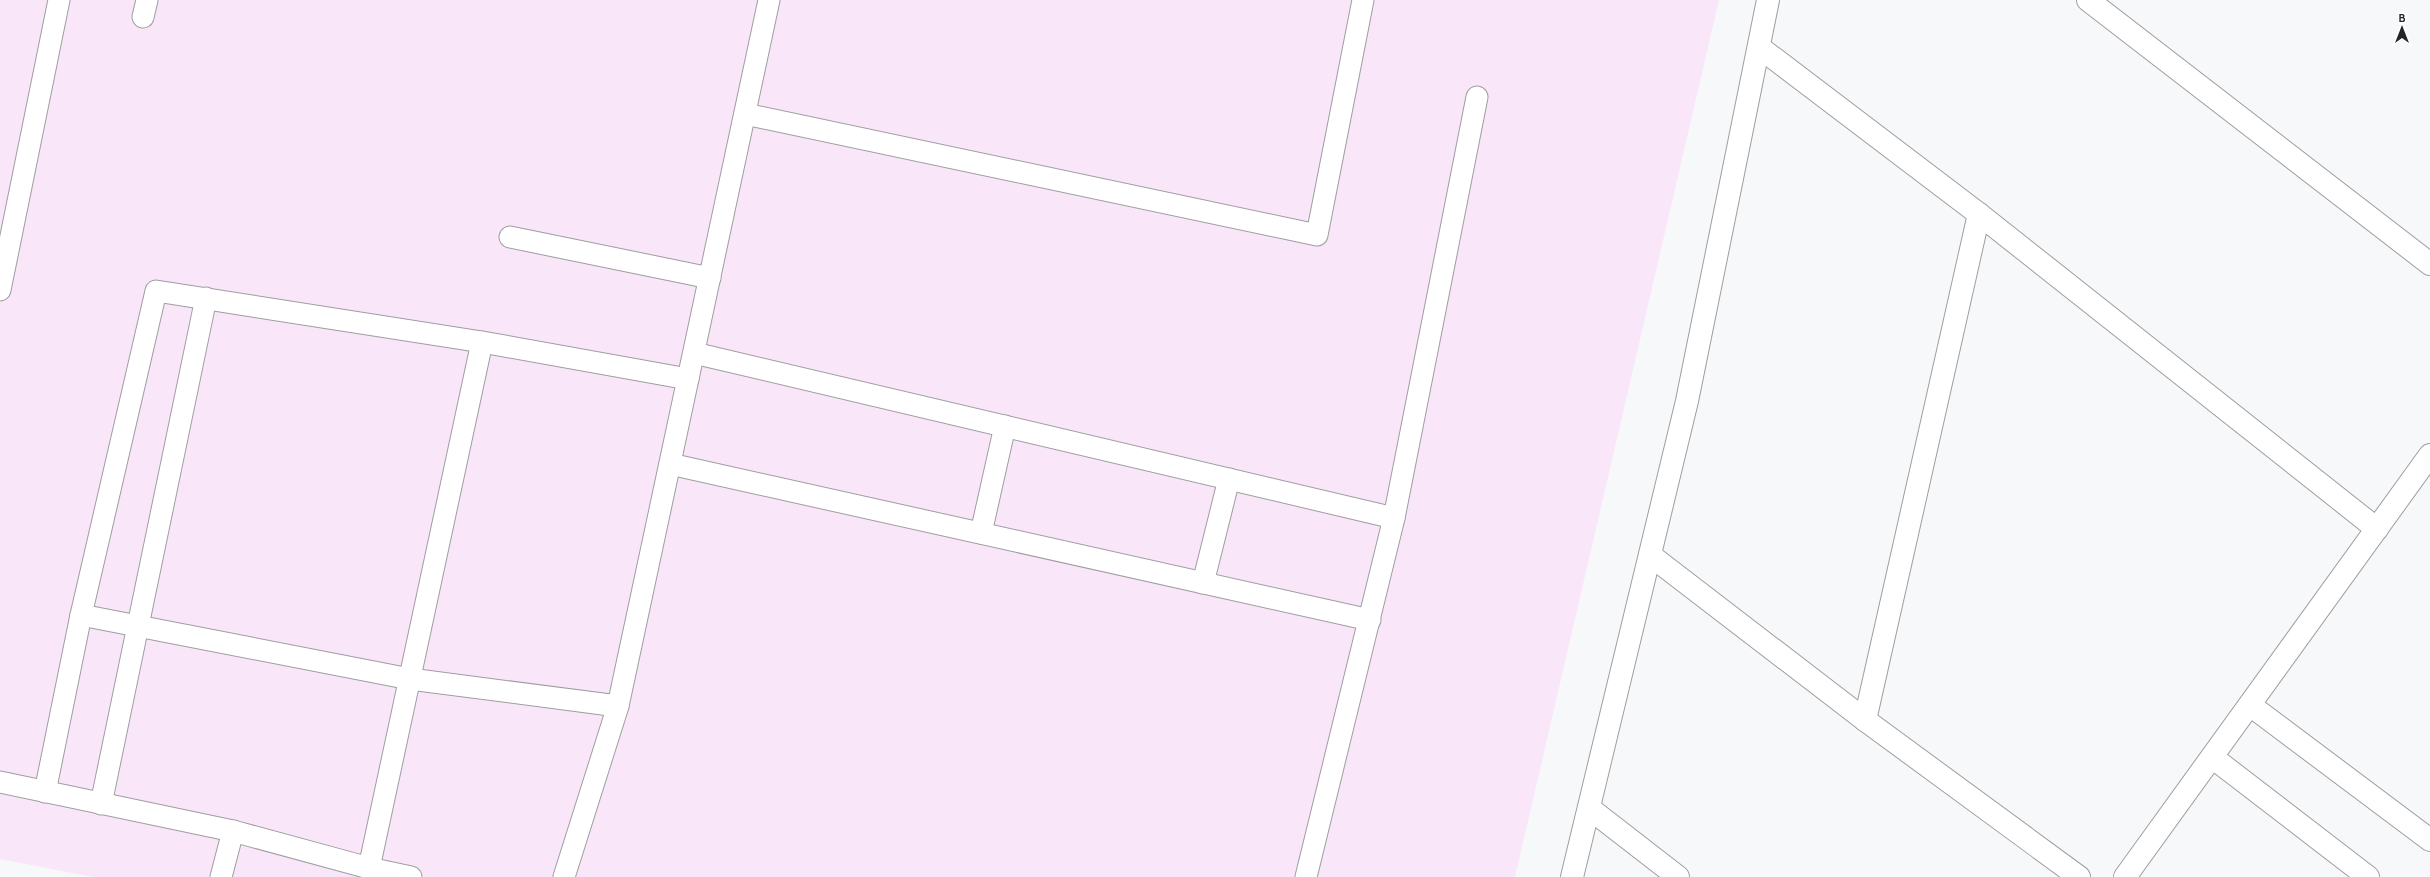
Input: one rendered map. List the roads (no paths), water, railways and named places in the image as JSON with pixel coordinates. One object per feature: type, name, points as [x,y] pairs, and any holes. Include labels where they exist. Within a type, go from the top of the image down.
[{"type":"street","points":[[1572,877],[1687,401],[1768,0]]},
{"type":"street","points":[[2088,0],[2430,264]]},
{"type":"street","points":[[1759,48],[1978,214],[2377,529]]},
{"type":"street","points":[[1865,720],[1978,214]]},
{"type":"street","points":[[2125,877],[2430,455]]},
{"type":"street","points":[[1650,555],[1865,720],[2079,877]]},
{"type":"street","points":[[2250,705],[2430,840]]},
{"type":"street","points":[[2212,756],[2368,877]]},
{"type":"street","points":[[1589,808],[1678,877]]},
{"type":"lane","points":[[0,290],[59,0]]},
{"type":"lane","points":[[564,877],[618,706],[769,0]]},
{"type":"lane","points":[[745,114],[1317,235],[1363,0]]},
{"type":"lane","points":[[1306,877],[1394,518],[1477,97]]},
{"type":"lane","points":[[510,237],[710,278]]},
{"type":"lane","points":[[45,792],[81,615],[156,291],[482,342],[688,379]]},
{"type":"lane","points":[[101,804],[206,298]]},
{"type":"lane","points":[[370,868],[482,342]]},
{"type":"lane","points":[[694,353],[1394,518]]},
{"type":"lane","points":[[981,533],[1006,426]]},
{"type":"lane","points":[[670,464],[1370,620]]},
{"type":"lane","points":[[1203,583],[1228,479]]},
{"type":"lane","points":[[81,615],[410,679],[618,706]]},
{"type":"lane","points":[[0,782],[233,831],[370,868],[411,877]]},
{"type":"lane","points":[[221,877],[233,831]]}]
